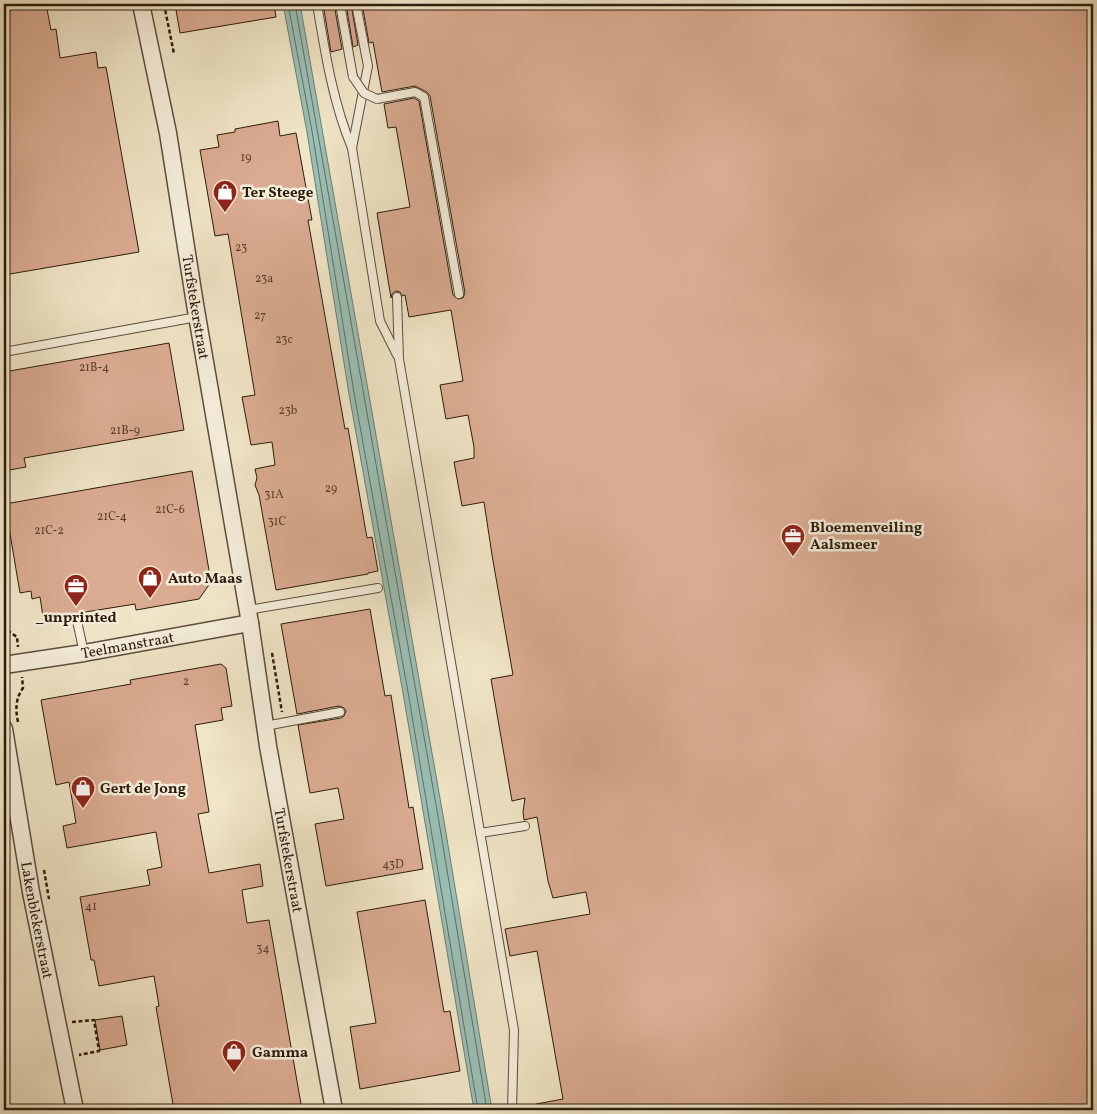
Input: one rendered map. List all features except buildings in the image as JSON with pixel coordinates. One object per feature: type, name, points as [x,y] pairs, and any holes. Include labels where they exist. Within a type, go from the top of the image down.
[{"type":"street","name":"Turfstekerstraat","points":[[142,4],[168,133],[197,317],[249,616],[265,726],[334,1110]]},
{"type":"street","name":"Teelmanstraat","points":[[12,663],[84,653],[249,616]]},
{"type":"street","name":"Lakenblekerstraat","points":[[12,728],[31,892],[75,1110]]},
{"type":"lane","points":[[317,4],[323,42],[342,126],[352,148],[380,321],[399,359]]},
{"type":"lane","points":[[340,4],[352,77],[364,93],[378,99],[415,92],[424,98],[459,294]]},
{"type":"lane","points":[[352,148],[368,66],[356,4]]},
{"type":"lane","points":[[397,297],[399,359],[514,1030],[512,1110]]},
{"type":"lane","points":[[4,352],[197,317]]},
{"type":"lane","points":[[249,616],[378,588]]},
{"type":"lane","points":[[77,621],[84,653]]},
{"type":"lane","points":[[265,726],[340,712]]},
{"type":"lane","points":[[480,833],[525,826]]},
{"type":"path","points":[[164,4],[174,54]]},
{"type":"path","points":[[4,625],[7,630],[17,637],[12,663],[24,688],[17,697],[16,714],[12,728]]},
{"type":"path","points":[[44,867],[50,906]]},
{"type":"path","points":[[72,1030],[70,1022],[94,1020],[99,1051],[77,1056]]},
{"type":"water","points":[[283,4],[300,4],[444,821],[492,1110],[474,1110],[403,693],[349,394],[307,132]]},
{"type":"place","name":"Ter Steege","points":[[225,213]]},
{"type":"place","name":"Bloemenveiling Aalsmeer","points":[[793,557]]},
{"type":"place","name":"Auto Maas","points":[[150,599]]},
{"type":"place","name":"_unprinted","points":[[76,607]]},
{"type":"place","name":"Gert de Jong","points":[[83,809]]},
{"type":"place","name":"Gamma","points":[[234,1073]]}]
